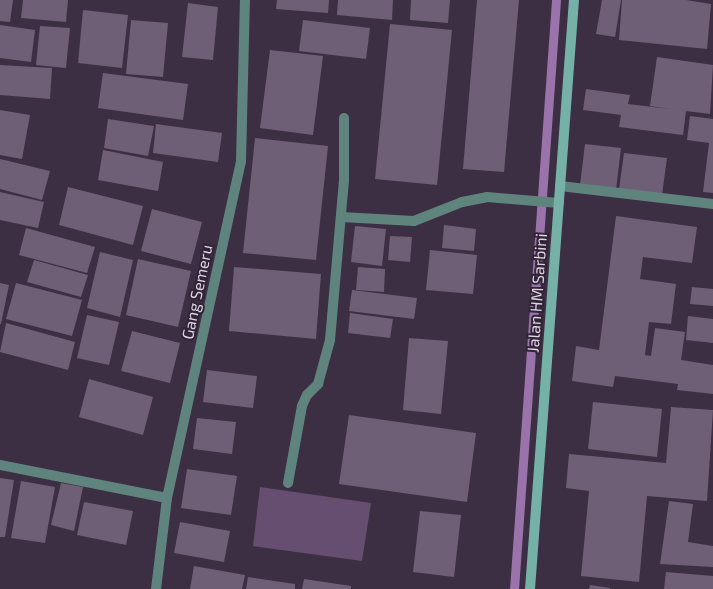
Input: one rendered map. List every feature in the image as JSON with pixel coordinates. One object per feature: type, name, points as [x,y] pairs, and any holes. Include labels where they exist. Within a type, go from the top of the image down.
[{"type":"main road","name":"Jalan HM Sarbini","points":[[530,589],[554,202],[560,186],[574,0]]},
{"type":"street","name":"Gang Semeru","points":[[156,589],[168,498],[240,161],[246,0]]},
{"type":"street","points":[[288,483],[302,406],[307,394],[318,384],[330,340],[341,217],[344,118]]},
{"type":"street","points":[[560,186],[713,204]]},
{"type":"street","points":[[341,217],[414,221],[462,202],[487,197],[554,202]]},
{"type":"street","points":[[0,465],[168,498]]},
{"type":"shaded area","points":[[260,487],[371,503],[362,561],[253,546]]},
{"type":"building","points":[[0,0],[13,0],[10,22],[0,21]]},
{"type":"building","points":[[23,0],[68,0],[66,22],[21,18]]},
{"type":"building","points":[[277,0],[329,0],[328,13],[276,9]]},
{"type":"building","points":[[338,0],[393,0],[392,20],[337,15]]},
{"type":"building","points":[[411,0],[450,0],[448,23],[410,20]]},
{"type":"building","points":[[477,0],[519,0],[504,172],[463,169]]},
{"type":"building","points":[[602,0],[621,0],[615,37],[596,34]]},
{"type":"building","points":[[622,0],[686,0],[711,4],[707,49],[619,40]]},
{"type":"building","points":[[188,3],[218,7],[213,60],[182,57]]},
{"type":"building","points":[[83,10],[128,15],[122,68],[78,63]]},
{"type":"building","points":[[131,20],[168,23],[163,77],[126,74]]},
{"type":"building","points":[[303,20],[370,28],[366,59],[299,51]]},
{"type":"building","points":[[390,24],[452,30],[437,185],[375,179]]},
{"type":"building","points":[[0,25],[35,30],[31,62],[0,58]]},
{"type":"building","points":[[40,26],[70,28],[66,68],[36,65]]},
{"type":"building","points":[[270,50],[323,56],[313,135],[260,128]]},
{"type":"building","points":[[657,57],[713,65],[710,114],[686,111],[683,135],[619,127],[621,115],[583,110],[586,89],[630,95],[628,104],[670,109],[650,106]]},
{"type":"building","points":[[0,65],[52,68],[50,99],[0,95]]},
{"type":"building","points":[[103,73],[188,84],[183,120],[98,108]]},
{"type":"building","points":[[0,110],[30,115],[22,159],[0,155]]},
{"type":"building","points":[[690,116],[713,119],[713,193],[703,192],[709,143],[687,140]]},
{"type":"building","points":[[108,119],[154,126],[148,156],[104,148]]},
{"type":"building","points":[[156,124],[222,133],[218,162],[153,153]]},
{"type":"building","points":[[255,138],[328,146],[316,260],[243,253]]},
{"type":"building","points":[[585,144],[621,148],[616,190],[580,185]]},
{"type":"building","points":[[103,150],[163,162],[158,191],[98,180]]},
{"type":"building","points":[[624,153],[667,158],[662,195],[619,189]]},
{"type":"building","points":[[0,159],[50,171],[42,200],[0,189]]},
{"type":"building","points":[[68,187],[143,206],[133,245],[59,225]]},
{"type":"building","points":[[0,192],[44,202],[38,228],[0,220]]},
{"type":"building","points":[[152,209],[202,222],[191,264],[141,251]]},
{"type":"building","points":[[616,216],[697,227],[692,263],[643,257],[640,279],[676,284],[671,324],[649,322],[645,355],[651,356],[655,328],[685,332],[681,360],[713,365],[713,394],[677,390],[678,384],[615,376],[613,387],[572,381],[576,346],[599,350]]},
{"type":"building","points":[[444,225],[476,229],[474,251],[442,248]]},
{"type":"building","points":[[355,226],[386,229],[382,266],[351,262]]},
{"type":"building","points":[[26,228],[95,247],[87,273],[19,255]]},
{"type":"building","points":[[390,236],[412,237],[410,262],[388,260]]},
{"type":"building","points":[[430,250],[477,255],[473,294],[426,290]]},
{"type":"building","points":[[100,252],[133,260],[120,317],[87,308]]},
{"type":"building","points":[[138,259],[191,271],[178,327],[126,315]]},
{"type":"building","points":[[34,260],[88,275],[81,297],[27,282]]},
{"type":"building","points":[[234,267],[321,274],[316,339],[229,331]]},
{"type":"building","points":[[358,267],[385,269],[384,292],[356,290]]},
{"type":"building","points":[[0,283],[9,285],[1,324],[0,324]]},
{"type":"building","points":[[16,283],[82,300],[72,336],[6,319]]},
{"type":"building","points":[[692,287],[713,289],[713,306],[690,304]]},
{"type":"building","points":[[352,290],[417,298],[414,319],[349,311]]},
{"type":"building","points":[[350,313],[393,319],[390,338],[348,333]]},
{"type":"building","points":[[87,315],[119,322],[109,365],[77,358]]},
{"type":"building","points":[[688,316],[713,319],[713,343],[686,340]]},
{"type":"building","points":[[6,323],[75,342],[68,370],[0,352]]},
{"type":"building","points":[[132,331],[180,343],[170,383],[121,371]]},
{"type":"building","points":[[409,338],[448,341],[441,414],[403,410]]},
{"type":"building","points":[[207,370],[257,376],[253,408],[203,402]]},
{"type":"building","points":[[89,379],[153,397],[143,435],[79,417]]},
{"type":"building","points":[[593,402],[662,409],[657,457],[588,449]]},
{"type":"building","points":[[671,407],[713,410],[707,501],[647,496],[639,582],[581,576],[589,491],[566,488],[569,454],[666,463]]},
{"type":"building","points":[[349,415],[476,433],[467,502],[339,484]]},
{"type":"building","points":[[197,418],[236,422],[232,454],[193,449]]},
{"type":"building","points":[[187,469],[237,476],[231,515],[181,508]]},
{"type":"building","points":[[0,478],[14,480],[5,537],[0,537]]},
{"type":"building","points":[[21,481],[55,487],[45,543],[11,538]]},
{"type":"building","points":[[61,483],[83,487],[74,531],[51,525]]},
{"type":"building","points":[[669,501],[693,504],[688,542],[713,546],[713,567],[660,564]]},
{"type":"building","points":[[84,502],[133,511],[126,545],[77,535]]},
{"type":"building","points":[[420,511],[461,515],[454,577],[413,572]]},
{"type":"building","points":[[180,522],[230,531],[224,562],[174,553]]},
{"type":"building","points":[[194,566],[245,575],[242,589],[190,589]]},
{"type":"building","points":[[666,572],[713,576],[713,589],[664,589]]},
{"type":"building","points":[[248,577],[295,584],[295,589],[246,589]]},
{"type":"building","points":[[304,579],[351,586],[351,589],[302,589]]},
{"type":"building","points":[[590,585],[610,588],[610,589],[589,589]]},
{"type":"waterway","points":[[514,589],[556,0]]}]
